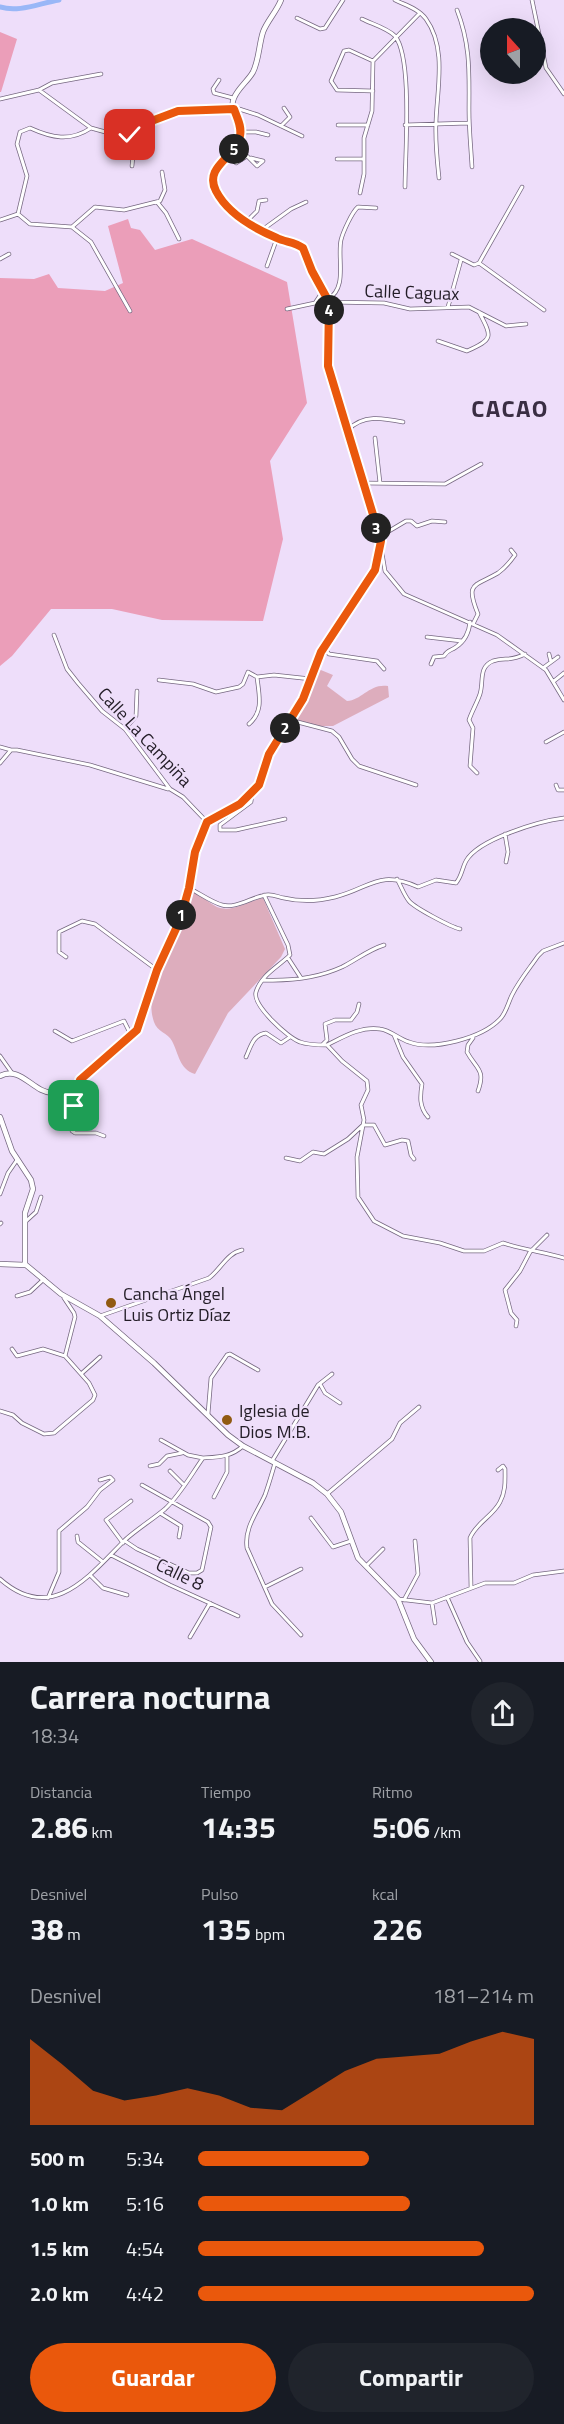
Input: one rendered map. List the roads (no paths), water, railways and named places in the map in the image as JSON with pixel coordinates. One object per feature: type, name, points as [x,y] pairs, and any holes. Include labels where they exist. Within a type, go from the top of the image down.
[{"type":"street","points":[[281,0],[276,14],[264,30],[254,68],[234,98],[240,132],[236,146],[215,169],[212,178],[214,187],[230,211],[246,222],[303,248],[312,271],[329,301],[328,366],[381,541],[385,571],[404,594],[497,635],[525,654],[543,668],[554,681],[564,700]]},
{"type":"street","points":[[394,0],[420,13],[429,24],[437,48],[439,63],[435,124],[439,178]]},
{"type":"street","points":[[532,0],[546,68],[564,94]]},
{"type":"street","points":[[297,18],[323,29],[341,1]]},
{"type":"street","points":[[457,10],[470,57],[469,123],[472,167]]},
{"type":"street","points":[[360,194],[364,138],[372,111],[373,61],[420,13]]},
{"type":"street","points":[[362,19],[395,37],[402,53],[406,75],[405,187]]},
{"type":"street","points":[[373,61],[349,50],[344,51],[332,81],[337,90],[373,91]]},
{"type":"street","points":[[0,99],[39,90],[52,83],[101,74]]},
{"type":"street","points":[[219,80],[213,89],[214,93],[234,98]]},
{"type":"street","points":[[39,90],[91,128],[110,133],[125,131],[178,111],[234,108],[302,136]]},
{"type":"street","points":[[281,126],[290,117],[284,108]]},
{"type":"street","points":[[405,125],[469,123]]},
{"type":"street","points":[[338,125],[368,125]]},
{"type":"street","points":[[18,214],[27,176],[17,144],[20,132],[30,128],[49,137],[71,138],[91,128]]},
{"type":"street","points":[[125,131],[134,145],[132,166]]},
{"type":"street","points":[[240,132],[268,135]]},
{"type":"street","points":[[228,155],[236,163],[247,156],[251,158]]},
{"type":"street","points":[[337,159],[364,159]]},
{"type":"street","points":[[72,227],[95,207],[124,210],[157,202],[164,195],[162,172]]},
{"type":"street","points":[[452,254],[474,265],[479,263],[522,187]]},
{"type":"street","points":[[246,222],[257,210],[259,201],[266,200]]},
{"type":"street","points":[[157,202],[166,213],[179,239]]},
{"type":"street","points":[[262,230],[291,209],[306,202]]},
{"type":"street","points":[[329,301],[335,294],[340,276],[340,241],[350,216],[358,207],[376,208]]},
{"type":"street","points":[[0,220],[18,214]]},
{"type":"street","points":[[18,214],[30,224],[72,227],[91,242],[130,311]]},
{"type":"street","points":[[267,266],[277,238]]},
{"type":"street","points":[[0,259],[9,254]]},
{"type":"street","points":[[448,307],[461,260]]},
{"type":"street","points":[[479,263],[544,310]]},
{"type":"street","points":[[287,309],[315,303],[324,290]]},
{"type":"street","name":"Calle Caguax","points":[[329,301],[384,303],[410,309],[469,308],[478,310],[506,326],[526,324]]},
{"type":"street","points":[[438,341],[467,351],[486,343],[489,339],[489,332],[478,310]]},
{"type":"street","points":[[348,430],[355,422],[375,418],[403,422]]},
{"type":"street","points":[[375,438],[380,483]]},
{"type":"street","points":[[362,483],[445,484],[466,475],[481,464]]},
{"type":"street","points":[[0,1076],[12,1073],[21,1076],[43,1091],[52,1093],[62,1091],[80,1080],[132,1037],[142,1020],[157,970],[180,920],[189,888],[195,852],[207,822],[240,804],[259,785],[269,754],[303,699],[324,648],[375,570],[381,541],[406,521],[411,520],[417,526],[432,521],[445,522]]},
{"type":"street","points":[[430,664],[434,657],[444,656],[468,635],[478,614],[471,597],[472,587],[478,581],[504,569],[515,555],[511,550]]},
{"type":"street","name":"Calle La Campiña","points":[[54,634],[67,669],[102,711],[125,729],[170,789],[183,797],[207,822]]},
{"type":"street","points":[[427,637],[462,641]]},
{"type":"street","points":[[324,648],[330,654],[377,661],[384,669]]},
{"type":"street","points":[[477,773],[470,766],[473,728],[469,720],[481,692],[482,674],[486,666],[494,661],[514,660],[525,654]]},
{"type":"street","points":[[549,654],[551,662]]},
{"type":"street","points":[[543,668],[558,657]]},
{"type":"street","points":[[159,680],[193,684],[216,692],[239,687],[243,684],[248,672],[256,677],[274,675],[311,679]]},
{"type":"street","points":[[554,681],[564,673]]},
{"type":"street","points":[[249,724],[258,716],[260,710],[256,677]]},
{"type":"street","points":[[125,729],[136,716],[137,691]]},
{"type":"street","points":[[290,720],[325,727],[339,737],[359,766],[416,785]]},
{"type":"street","points":[[546,742],[564,732]]},
{"type":"street","points":[[0,747],[90,765],[170,789]]},
{"type":"street","points":[[0,763],[11,750]]},
{"type":"street","points":[[556,785],[558,790],[564,790]]},
{"type":"street","points":[[252,794],[251,802],[220,825],[220,830],[236,830],[285,819]]},
{"type":"street","points":[[189,888],[223,905],[233,905],[264,895],[313,901],[336,897],[378,880],[397,879],[418,887],[436,880],[456,883],[466,861],[472,854],[505,834],[544,821],[564,818]]},
{"type":"street","points":[[505,834],[508,852],[506,862]]},
{"type":"street","points":[[397,879],[407,900],[413,905],[449,926],[460,929]]},
{"type":"street","points":[[264,895],[288,945],[290,955],[270,970],[263,980],[255,993],[256,1004],[290,1036],[299,1042],[321,1045],[327,1045],[350,1033],[369,1029],[380,1029],[410,1043],[420,1044],[473,1038]]},
{"type":"street","points":[[66,957],[59,952],[59,932],[82,921],[94,924],[157,970]]},
{"type":"street","points":[[478,1091],[481,1073],[466,1053],[468,1045],[473,1038],[501,1018],[513,993],[538,956],[543,951],[564,943]]},
{"type":"street","points":[[263,980],[288,981],[341,967],[371,949],[384,945]]},
{"type":"street","points":[[288,958],[301,978]]},
{"type":"street","points":[[321,1045],[327,1040],[325,1024],[335,1020],[351,1020],[359,1004]]},
{"type":"street","points":[[55,1031],[72,1041],[124,1021],[132,1037]]},
{"type":"street","points":[[246,1057],[259,1034],[266,1033],[281,1043],[290,1036]]},
{"type":"street","points":[[394,1035],[403,1057],[422,1084],[422,1110],[428,1117]]},
{"type":"street","points":[[327,1045],[342,1061],[367,1081],[368,1090],[361,1105],[363,1125],[357,1157],[358,1197],[374,1221],[403,1236],[440,1243],[464,1251],[484,1251],[503,1243],[530,1252],[547,1252],[564,1258]]},
{"type":"street","points":[[0,1056],[12,1073]]},
{"type":"street","points":[[80,1080],[75,1095],[72,1131],[104,1136]]},
{"type":"street","points":[[0,1117],[17,1160],[31,1180],[33,1189],[25,1213],[25,1265]]},
{"type":"street","points":[[286,1158],[300,1161],[313,1152],[324,1154],[369,1123],[374,1125],[385,1145],[402,1140],[408,1141],[414,1159]]},
{"type":"street","points":[[0,1194],[8,1173],[17,1160]]},
{"type":"street","points":[[25,1222],[36,1212],[41,1197]]},
{"type":"street","points":[[516,1326],[517,1320],[511,1313],[505,1290],[520,1271],[530,1252],[547,1235]]},
{"type":"street","points":[[100,1316],[209,1278],[218,1271],[230,1255],[243,1250]]},
{"type":"street","points":[[0,1264],[25,1265],[61,1294],[100,1316],[243,1446],[313,1483],[327,1494],[341,1512],[357,1558],[398,1599],[414,1639],[431,1662]]},
{"type":"street","points":[[17,1296],[38,1288],[44,1279]]},
{"type":"street","points":[[61,1294],[74,1313],[74,1324],[68,1336],[65,1356]]},
{"type":"street","points":[[0,1411],[13,1415],[22,1423],[44,1434],[54,1433],[76,1416],[95,1395],[65,1356],[44,1349],[17,1356],[12,1349]]},
{"type":"street","points":[[207,1415],[211,1378],[227,1355],[230,1354],[258,1370]]},
{"type":"street","points":[[81,1374],[100,1358]]},
{"type":"street","points":[[302,1635],[272,1604],[247,1548],[246,1539],[249,1527],[265,1495],[274,1462],[320,1384],[332,1374]]},
{"type":"street","points":[[320,1384],[325,1393],[340,1403]]},
{"type":"street","points":[[327,1494],[392,1438],[400,1423],[419,1407]]},
{"type":"street","points":[[161,1440],[184,1452],[203,1458],[227,1456],[236,1453],[243,1446]]},
{"type":"street","points":[[150,1466],[159,1464],[167,1455],[184,1452]]},
{"type":"street","points":[[214,1497],[227,1472],[227,1456]]},
{"type":"street","points":[[0,1579],[28,1596],[39,1599],[60,1595],[91,1576],[124,1542],[172,1502],[203,1458]]},
{"type":"street","points":[[471,1587],[470,1538],[472,1531],[500,1503],[505,1488],[505,1469],[503,1466],[498,1470]]},
{"type":"street","points":[[170,1471],[184,1485]]},
{"type":"street","points":[[48,1598],[59,1572],[57,1555],[59,1531],[113,1480],[110,1477],[100,1480]]},
{"type":"street","points":[[131,1501],[106,1521],[124,1542],[189,1574],[202,1570],[211,1527],[208,1522],[142,1485]]},
{"type":"street","points":[[160,1513],[181,1526],[179,1537]]},
{"type":"street","points":[[310,1518],[333,1547],[351,1541]]},
{"type":"street","points":[[77,1536],[78,1542],[103,1562]]},
{"type":"street","points":[[404,1600],[418,1574],[415,1541]]},
{"type":"street","points":[[366,1566],[383,1549]]},
{"type":"street","name":"Calle 8","points":[[111,1555],[238,1616]]},
{"type":"street","points":[[265,1587],[301,1569]]},
{"type":"street","points":[[398,1599],[432,1603],[485,1583],[514,1583],[533,1575],[564,1571]]},
{"type":"street","points":[[91,1576],[103,1588],[127,1595]]},
{"type":"street","points":[[447,1597],[463,1634],[480,1662]]},
{"type":"street","points":[[190,1637],[210,1603]]},
{"type":"street","points":[[432,1603],[435,1623]]},
{"type":"waterway","points":[[0,7],[15,9],[59,0]]},
{"type":"place","name":"Cancha Ángel Luis Ortiz Díaz","points":[[111,1303]]},
{"type":"place","name":"Iglesia de Dios M.B.","points":[[227,1420]]},
{"type":"district","name":"CACAO","points":[[510,408]]}]
